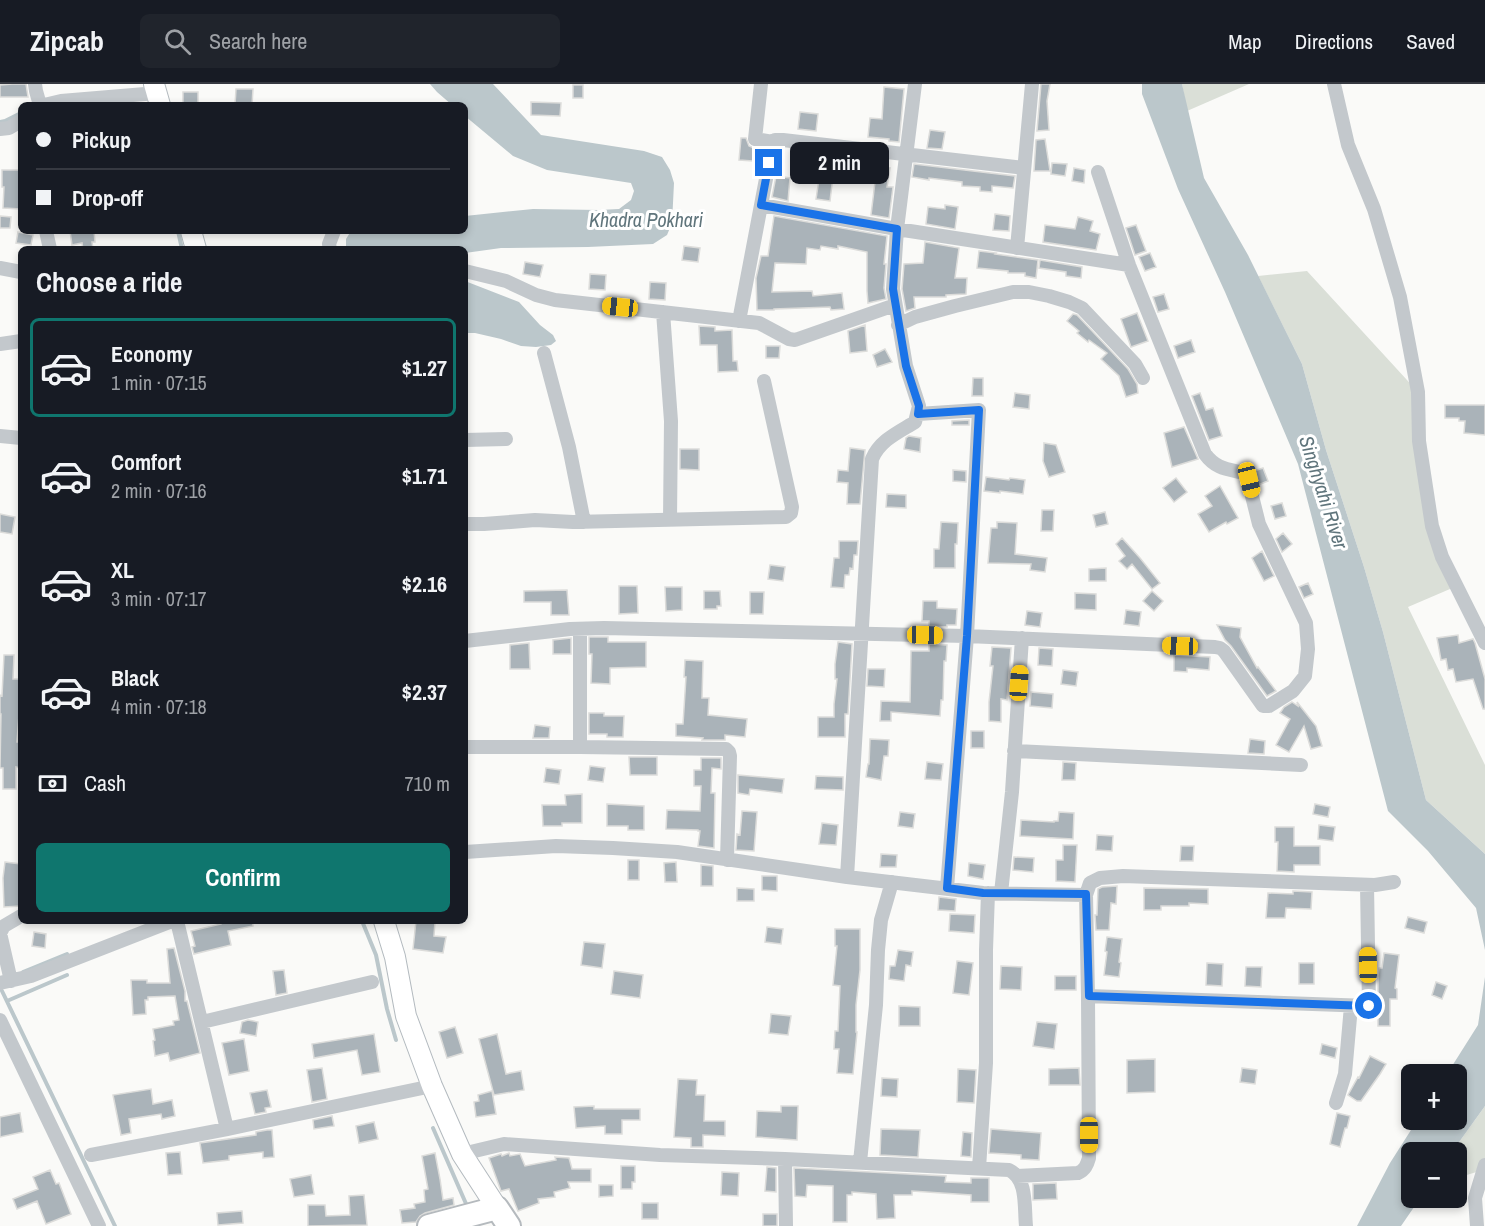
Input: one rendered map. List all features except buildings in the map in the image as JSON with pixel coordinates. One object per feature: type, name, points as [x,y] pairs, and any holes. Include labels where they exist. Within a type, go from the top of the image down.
[{"type":"main road","points":[[436,1225],[494,1218]]},
{"type":"street","points":[[35,84],[39,102]]},
{"type":"street","points":[[760,84],[755,139],[773,142],[783,140],[1024,168]]},
{"type":"street","points":[[847,877],[872,459],[882,443],[915,422],[919,406],[906,366],[893,289],[897,229],[915,84]]},
{"type":"street","points":[[1017,248],[1032,84]]},
{"type":"street","points":[[1335,84],[1348,144],[1374,209],[1400,297],[1418,392],[1419,441],[1432,526],[1442,557],[1485,643]]},
{"type":"street","points":[[54,102],[157,94]]},
{"type":"street","points":[[0,129],[9,128],[18,123]]},
{"type":"street","points":[[739,321],[773,142]]},
{"type":"street","points":[[468,641],[604,628],[967,636],[1220,648],[1261,704],[1266,707],[1293,691],[1305,676],[1308,649],[1306,623],[1259,524],[1247,476],[1244,473],[1220,468],[1205,454],[1129,265],[1098,172]]},
{"type":"street","points":[[761,205],[897,229],[1129,265]]},
{"type":"street","points":[[0,268],[18,271]]},
{"type":"street","points":[[468,272],[506,281],[536,295],[555,300],[759,323],[795,340],[895,305]]},
{"type":"street","points":[[898,325],[915,317],[1013,292],[1049,296],[1082,308],[1135,364],[1143,378]]},
{"type":"street","points":[[663,312],[671,420],[669,520]]},
{"type":"street","points":[[0,344],[18,341]]},
{"type":"street","points":[[544,353],[570,447],[584,522]]},
{"type":"street","points":[[468,524],[535,520],[584,522],[786,517],[791,513],[792,507],[764,381]]},
{"type":"street","points":[[918,414],[979,410],[967,636],[947,888]]},
{"type":"street","points":[[0,436],[18,438]]},
{"type":"street","points":[[468,440],[506,439]]},
{"type":"street","points":[[580,629],[580,747]]},
{"type":"street","points":[[979,1168],[986,1063],[986,950],[1012,792],[1022,638]]},
{"type":"street","points":[[468,747],[728,750],[730,756],[727,860]]},
{"type":"street","points":[[1014,751],[1301,765]]},
{"type":"street","points":[[468,852],[567,846],[677,852],[847,877],[994,893],[1086,894]]},
{"type":"street","points":[[1017,1176],[1078,1173],[1086,1167],[1089,1158],[1089,996],[1086,894],[1090,883],[1100,878],[1123,876],[1367,885],[1394,882]]},
{"type":"street","points":[[860,1162],[876,1005],[880,920],[892,882]]},
{"type":"street","points":[[1089,996],[1369,1006],[1367,885]]},
{"type":"street","points":[[18,918],[4,926],[0,933],[5,982],[31,976],[164,924]]},
{"type":"street","points":[[178,924],[227,1129]]},
{"type":"street","points":[[385,924],[395,957],[406,1016],[432,1086],[494,1218]]},
{"type":"street","points":[[202,1022],[372,982]]},
{"type":"street","points":[[1336,1103],[1344,1074],[1351,1006]]},
{"type":"street","points":[[0,1020],[99,1226]]},
{"type":"street","points":[[91,1155],[432,1086]]},
{"type":"street","points":[[462,1154],[504,1144],[660,1155],[1009,1170],[1020,1178],[1026,1226]]},
{"type":"street","points":[[785,1159],[786,1226]]},
{"type":"street","points":[[1477,1226],[1475,1198],[1485,1165]]},
{"type":"shaded area","points":[[1182,84],[1249,84],[1187,111]]},
{"type":"shaded area","points":[[1307,271],[1418,392],[1432,526],[1457,586],[1408,607],[1485,765],[1485,854],[1426,800],[1383,632],[1326,450],[1302,364],[1258,276]]},
{"type":"shaded area","points":[[1485,1106],[1485,1165],[1483,1170],[1467,1175],[1467,1142],[1459,1142]]},
{"type":"water","name":"Khadra Pokhari","points":[[430,84],[493,84],[541,135],[644,151],[662,157],[670,170],[674,183],[672,223],[667,235],[653,244],[501,248],[468,253],[468,246],[346,246],[349,234],[468,234],[468,216],[533,209],[619,209],[631,200],[634,191],[631,183],[547,170],[513,156],[468,118],[468,102],[449,102]]},
{"type":"water","name":"Singhyahi River","points":[[1142,84],[1182,84],[1204,178],[1248,255],[1302,364],[1326,450],[1383,632],[1426,800],[1485,854],[1485,950],[1476,908],[1428,851],[1388,811],[1298,464],[1225,292],[1178,189],[1142,94]]},
{"type":"water","points":[[468,282],[519,302],[540,325],[553,335],[556,341],[551,345],[521,346],[468,333]]},
{"type":"water","points":[[1485,977],[1485,1106],[1459,1142],[1403,1142],[1411,1130],[1467,1130],[1467,1064],[1453,1064],[1478,1025]]},
{"type":"water","points":[[1401,1146],[1401,1208],[1413,1208],[1401,1226],[1357,1226]]},
{"type":"waterway","points":[[0,122],[18,114]]},
{"type":"waterway","points":[[179,234],[181,246]]},
{"type":"waterway","points":[[363,924],[376,955],[396,1040]]},
{"type":"waterway","points":[[23,972],[67,954]]},
{"type":"waterway","points":[[7,1001],[67,975]]},
{"type":"waterway","points":[[2,991],[115,1226]]},
{"type":"waterway","points":[[433,1128],[467,1206]]},
{"type":"route","points":[[769,163],[761,205],[897,229],[893,289],[906,366],[919,406],[918,414],[979,410],[967,636],[947,888],[983,893],[1086,894],[1089,996],[1369,1006]]}]
